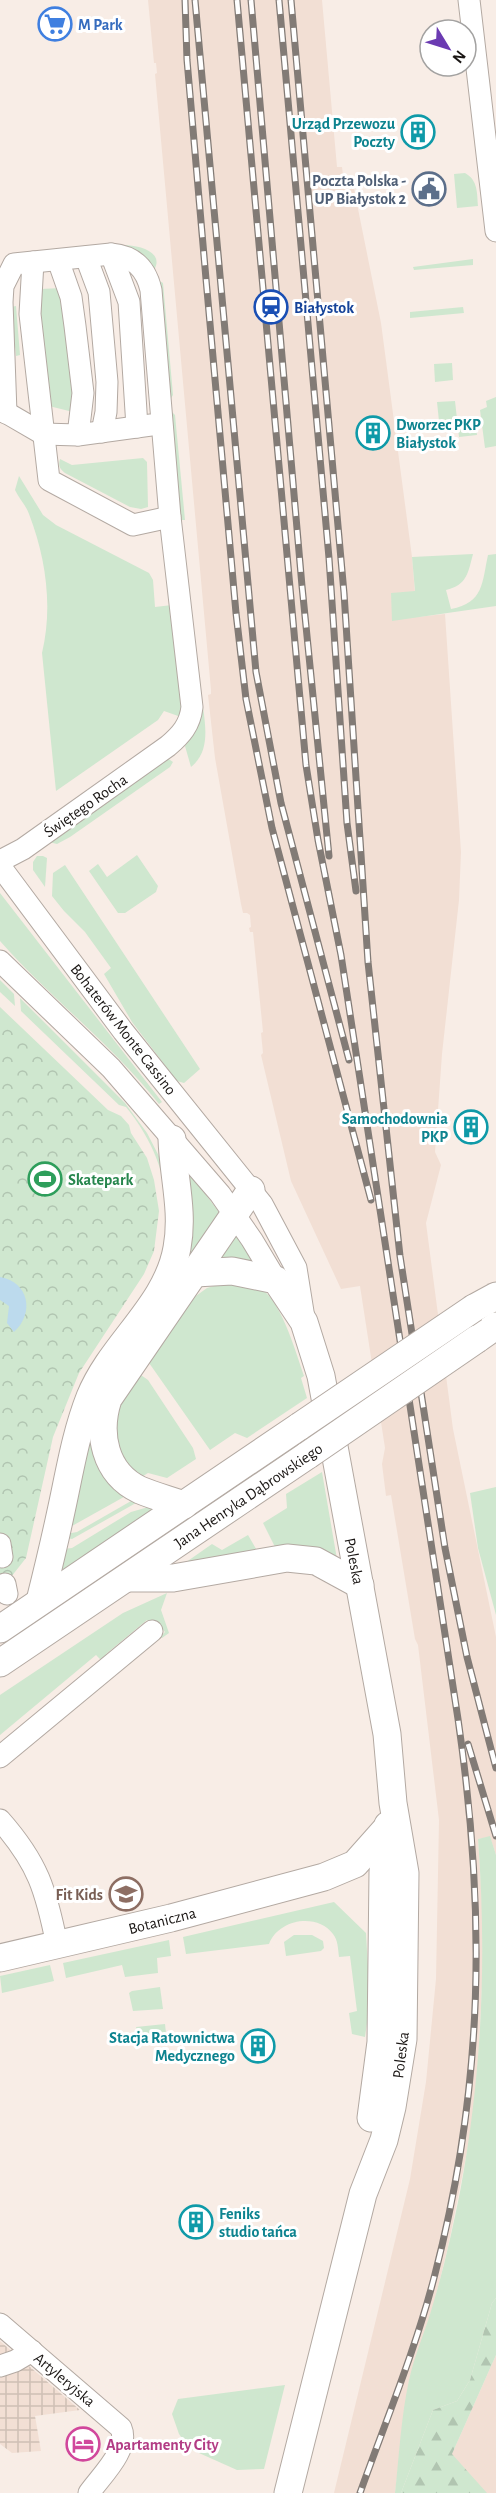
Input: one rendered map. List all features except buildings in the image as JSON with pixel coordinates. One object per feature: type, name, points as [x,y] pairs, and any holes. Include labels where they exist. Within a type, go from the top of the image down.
[{"type":"main road","points":[[40,1601],[80,1425],[91,1394],[103,1372],[160,1291],[177,1249],[179,1198],[173,1171],[172,1139]]},
{"type":"main road","points":[[189,1501],[139,1490],[124,1479],[112,1464],[103,1443],[102,1418],[108,1399],[250,1190]]},
{"type":"main road","points":[[195,1273],[232,1271],[276,1280]]},
{"type":"main road","name":"Poleska","points":[[276,1280],[304,1322],[321,1377],[387,1734],[403,2039],[384,2140],[363,2194],[288,2493]]},
{"type":"main road","name":"Jana Henryka Dąbrowskiego","points":[[0,1629],[485,1302]]},
{"type":"main road","name":"Jana Henryka Dąbrowskiego","points":[[0,1663],[487,1333]]},
{"type":"main road","points":[[127,1578],[173,1578],[287,1558],[316,1561],[360,1585]]},
{"type":"main road","name":"Botaniczna","points":[[0,1958],[171,1918],[324,1877],[355,1864],[390,1815]]},
{"type":"main road","points":[[355,1864],[394,1872]]},
{"type":"main road","name":"Botaniczna","points":[[324,1877],[349,1880],[394,1872]]},
{"type":"street","points":[[469,0],[496,231]]},
{"type":"street","points":[[137,427],[129,302],[111,254],[14,264],[3,286],[3,411],[43,434],[78,435],[102,432],[137,427],[163,423]]},
{"type":"street","name":"Świętego Rocha","points":[[0,861],[23,849],[168,746],[188,725],[192,707],[170,517],[152,290],[148,277],[141,267],[123,255],[111,254]]},
{"type":"street","points":[[86,257],[99,292],[107,382],[106,412],[102,432]]},
{"type":"street","points":[[58,260],[71,297],[83,393],[78,435]]},
{"type":"street","points":[[33,262],[30,314],[49,480],[133,525],[170,517]]},
{"type":"street","name":"Bohaterów Monte Cassino","points":[[0,866],[123,1031],[250,1190]]},
{"type":"street","name":"Bohaterów Monte Cassino","points":[[0,961],[111,1068],[235,1214]]},
{"type":"street","name":"Poleska","points":[[250,1190],[262,1204],[296,1268],[304,1322]]},
{"type":"street","name":"Poleska","points":[[235,1214],[276,1280]]},
{"type":"street","points":[[0,1757],[152,1631]]},
{"type":"street","points":[[0,1820],[29,1856],[40,1879],[57,1945]]},
{"type":"street","name":"Artyleryjska","points":[[0,2324],[118,2424],[124,2438],[121,2448],[89,2493]]},
{"type":"street","points":[[0,2366],[15,2361],[32,2351]]},
{"type":"shaded area","points":[[148,0],[322,0],[337,167],[342,167],[344,183],[354,189],[381,323],[412,557],[417,617],[445,614],[461,852],[459,900],[442,1054],[435,1152],[441,1165],[426,1223],[453,1429],[496,1637],[496,1855],[490,1837],[478,1839],[483,1965],[477,2087],[468,2147],[448,2247],[434,2303],[409,2380],[395,2493],[334,2493],[410,2179],[426,2082],[436,1979],[439,1820],[418,1645],[415,1639],[391,1495],[386,1496],[382,1464],[385,1448],[360,1286],[341,1289],[291,1181],[261,1055],[263,1053],[261,1033],[263,1032],[253,932],[250,932],[249,928],[251,927],[250,915],[243,913],[241,904],[215,758],[208,695],[211,694],[211,690],[155,74],[157,73]]},
{"type":"shaded area","points":[[0,2341],[80,2410],[35,2416],[41,2451],[12,2453],[0,2444]]},
{"type":"shaded area","points":[[496,2355],[496,2493],[435,2493],[452,2454]]},
{"type":"green space","points":[[465,173],[475,183],[478,206],[457,208],[454,174]]},
{"type":"green space","points":[[124,245],[143,248],[153,254],[156,258],[154,270],[124,248]]},
{"type":"green space","points":[[473,259],[473,265],[414,270],[413,267]]},
{"type":"green space","points":[[156,279],[163,283],[173,395],[170,400]]},
{"type":"green space","points":[[62,288],[73,412],[49,406],[39,300],[40,289]]},
{"type":"green space","points":[[16,306],[20,355],[16,356],[11,307]]},
{"type":"green space","points":[[463,307],[464,313],[410,318],[410,312]]},
{"type":"green space","points":[[452,363],[453,380],[435,382],[434,364]]},
{"type":"green space","points":[[496,397],[496,446],[485,448],[480,410],[487,407],[486,401]]},
{"type":"green space","points":[[455,401],[457,419],[439,421],[437,402]]},
{"type":"green space","points":[[170,410],[175,415],[185,520],[178,520]]},
{"type":"green space","points":[[475,417],[477,435],[459,437],[457,419]]},
{"type":"green space","points":[[143,458],[147,462],[148,507],[141,509],[130,507],[65,473],[59,464],[60,459],[72,465]]},
{"type":"green space","points":[[19,476],[43,515],[56,525],[149,573],[153,580],[155,607],[172,605],[167,568],[164,562],[170,561],[183,706],[181,717],[164,711],[158,720],[56,791],[42,653],[47,618],[46,583],[35,531],[28,511],[15,490]]},
{"type":"green space","points":[[473,554],[466,577],[458,585],[446,590],[451,609],[470,602],[476,596],[480,590],[488,555],[496,554],[496,606],[392,621],[391,593],[415,591],[412,557]]},
{"type":"green space","points":[[199,690],[201,690],[205,721],[205,742],[198,760],[191,767],[185,746],[196,729]]},
{"type":"green space","points":[[167,758],[173,762],[170,767],[70,837],[57,844],[49,842]]},
{"type":"green space","points":[[137,855],[158,886],[156,892],[125,913],[118,913],[89,871],[98,864],[107,877]]},
{"type":"green space","points":[[37,856],[47,858],[45,887],[33,870],[33,862]]},
{"type":"green space","points":[[65,865],[200,1069],[184,1083],[177,1081],[132,1022],[104,974],[111,968],[85,932],[52,896],[53,873]]},
{"type":"green space","points":[[0,893],[162,1102],[159,1104],[121,1061],[0,941]]},
{"type":"green space","points":[[0,980],[14,994],[15,1006],[0,992]]},
{"type":"green space","points":[[20,998],[125,1103],[147,1133],[163,1164],[170,1187],[166,1254],[156,1272],[165,1245],[167,1203],[164,1182],[150,1143],[126,1107],[119,1105],[21,1011]]},
{"type":"green space","points":[[0,1007],[108,1110],[121,1116],[129,1125],[131,1133],[147,1158],[154,1180],[159,1211],[154,1251],[144,1274],[79,1373],[53,1437],[26,1558],[0,1591]]},
{"type":"green space","points":[[180,1161],[222,1216],[178,1275]]},
{"type":"green space","points":[[236,1235],[257,1268],[214,1266]]},
{"type":"green space","points":[[228,1282],[256,1286],[265,1291],[272,1300],[292,1340],[304,1376],[301,1378],[307,1398],[247,1438],[235,1433],[210,1450],[147,1360],[193,1298],[207,1288]]},
{"type":"green space","points":[[138,1373],[148,1380],[193,1448],[196,1459],[167,1478],[148,1473],[140,1478],[126,1464],[117,1446],[114,1426],[118,1401]]},
{"type":"green space","points":[[87,1434],[131,1493],[72,1526],[67,1526]]},
{"type":"green space","points":[[322,1472],[338,1565],[277,1551],[263,1523],[287,1508],[286,1494]]},
{"type":"green space","points":[[496,1487],[496,1615],[478,1548],[470,1493]]},
{"type":"green space","points":[[138,1497],[143,1499],[72,1539],[66,1538],[66,1534],[77,1532]]},
{"type":"green space","points":[[161,1505],[54,1576],[63,1549],[72,1548],[131,1512]]},
{"type":"green space","points":[[248,1535],[259,1554],[182,1565],[212,1544],[222,1550]]},
{"type":"green space","points":[[167,1593],[161,1610],[169,1633],[160,1637],[165,1632],[160,1626],[155,1629],[147,1620],[106,1654],[109,1658],[103,1662],[96,1655],[0,1735],[0,1695],[123,1613]]},
{"type":"green space","points":[[490,1836],[496,1855],[496,2298],[492,2303],[470,2380],[457,2401],[433,2410],[401,2493],[395,2493],[406,2394],[443,2267],[460,2192],[467,2148],[481,2016],[482,1928],[478,1839]]},
{"type":"green space","points":[[334,1902],[366,1933],[370,2002],[365,2037],[352,2034],[349,2013],[357,2011],[350,1956],[339,1957],[335,1936],[318,1923],[299,1921],[290,1924],[274,1935],[269,1944],[186,1954],[183,1937]]},
{"type":"green space","points":[[294,1935],[312,1935],[323,1941],[324,1948],[321,1951],[286,1956],[284,1942]]},
{"type":"green space","points":[[169,1940],[171,1956],[157,1958],[158,1973],[125,1977],[122,1965],[66,1978],[63,1963]]},
{"type":"green space","points":[[50,1965],[54,1981],[2,1993],[0,1976]]},
{"type":"green space","points":[[160,1987],[163,2009],[133,2011],[129,1993]]},
{"type":"green space","points":[[165,2024],[167,2042],[140,2045],[136,2027]]},
{"type":"green space","points":[[496,2298],[496,2355],[452,2454],[487,2493],[401,2493],[433,2410],[457,2401],[470,2380],[492,2303]]},
{"type":"green space","points":[[285,2385],[264,2469],[237,2470],[190,2449],[179,2434],[172,2414],[178,2399]]},
{"type":"water","points":[[0,1277],[17,1285],[26,1299],[25,1316],[14,1332],[7,1323],[9,1306],[0,1300]]},
{"type":"railway","points":[[185,0],[187,60],[206,279],[236,613],[246,699],[272,828],[371,1200]]},
{"type":"railway","points":[[195,0],[256,672],[281,803],[349,1060]]},
{"type":"railway","points":[[237,0],[306,765],[341,955],[458,1719],[473,1860],[476,1929],[471,2066],[463,2134],[451,2204],[419,2330],[360,2493]]},
{"type":"railway","points":[[251,0],[302,586],[329,856]]},
{"type":"railway","points":[[279,0],[329,558],[347,823],[356,891]]},
{"type":"railway","points":[[291,0],[344,593],[368,962],[400,1256],[445,1548],[467,1657],[496,1768]]},
{"type":"railway","points":[[468,1744],[496,1836]]},
{"type":"place","name":"M Park","points":[[55,24]]},
{"type":"place","name":"Urząd Przewozu Poczty","points":[[418,132]]},
{"type":"place","name":"Poczta Polska - UP Białystok 2","points":[[429,189]]},
{"type":"place","name":"Białystok","points":[[271,307]]},
{"type":"place","name":"Dworzec PKP Białystok","points":[[373,433]]},
{"type":"place","name":"Samochodownia PKP","points":[[471,1127]]},
{"type":"place","name":"Skatepark","points":[[45,1179]]},
{"type":"place","name":"Fit Kids","points":[[126,1894]]},
{"type":"place","name":"Stacja Ratownictwa Medycznego","points":[[258,2046]]},
{"type":"place","name":"Feniks studio tańca","points":[[196,2222]]},
{"type":"place","name":"Apartamenty City","points":[[83,2444]]}]
